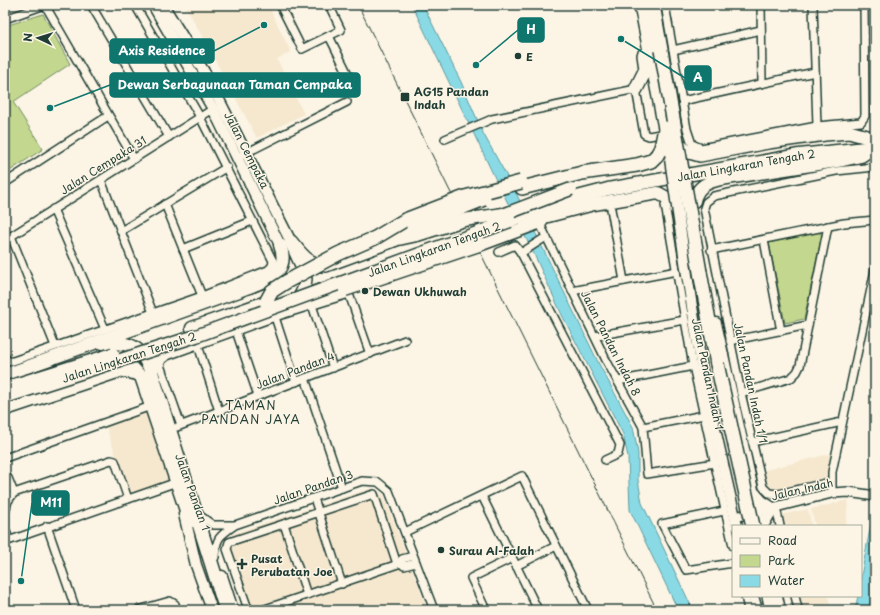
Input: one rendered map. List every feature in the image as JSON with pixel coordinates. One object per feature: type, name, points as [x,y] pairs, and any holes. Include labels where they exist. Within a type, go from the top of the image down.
[{"type":"highway","points":[[635,5],[646,69],[636,89]]},
{"type":"highway","points":[[648,11],[665,128],[674,147],[675,164],[745,525]]},
{"type":"highway","points":[[648,11],[674,147],[686,188],[697,273]]},
{"type":"highway","points":[[266,302],[272,291],[338,254],[375,238],[405,220],[465,197],[570,173],[582,174],[637,165],[651,161],[661,148],[665,128]]},
{"type":"highway","points":[[674,147],[694,154],[704,151],[849,132],[875,139]]},
{"type":"highway","name":"Jalan Lingkaran Tengah 2","points":[[5,397],[196,336],[509,217],[571,189],[797,147],[832,142],[875,139]]},
{"type":"highway","points":[[694,201],[695,194],[700,188],[708,182],[721,178],[843,160],[861,156],[875,147]]},
{"type":"highway","name":"Jalan Lingkaran Tengah 2","points":[[5,388],[192,328],[509,217],[554,203],[608,189],[791,156],[832,150],[875,147]]},
{"type":"highway","points":[[415,231],[491,196],[522,185]]},
{"type":"highway","points":[[152,372],[155,361],[162,353],[295,304],[343,293],[594,204],[658,193],[669,199],[677,211]]},
{"type":"highway","points":[[286,244],[315,265],[326,265],[394,240],[401,234],[464,220],[509,217],[532,221],[543,221]]},
{"type":"highway","points":[[286,244],[305,276],[306,284],[304,290],[295,304]]},
{"type":"highway","points":[[5,376],[239,291],[270,278],[276,274],[282,264],[286,244]]},
{"type":"highway","points":[[92,344],[120,343],[136,348],[144,355],[152,372]]},
{"type":"highway","points":[[713,365],[753,525]]},
{"type":"highway","points":[[5,406],[124,366],[152,372]]},
{"type":"highway","name":"Jalan Pandan 1","points":[[152,372],[151,406],[176,482],[187,498]]},
{"type":"highway","name":"Jalan Pandan 1","points":[[152,372],[176,427],[187,498]]},
{"type":"highway","points":[[187,498],[219,610]]},
{"type":"highway","points":[[187,498],[196,516],[226,610]]},
{"type":"highway","points":[[761,597],[764,610]]},
{"type":"highway","points":[[769,597],[772,610]]},
{"type":"main road","name":"Jalan Cempaka","points":[[158,6],[213,109],[237,158],[286,244]]},
{"type":"main road","name":"Jalan Cempaka","points":[[158,6],[208,78],[247,153],[286,244]]},
{"type":"main road","points":[[674,147],[669,166],[677,211],[720,341],[762,525]]},
{"type":"main road","points":[[686,188],[694,201],[703,376],[717,453],[730,495],[736,522]]},
{"type":"main road","points":[[730,495],[740,498],[747,496],[753,489]]},
{"type":"main road","points":[[753,489],[762,501],[775,507],[763,525]]},
{"type":"main road","name":"Jalan Pandan 1","points":[[187,498],[202,517],[233,610]]},
{"type":"main road","name":"Jalan Pandan 1","points":[[187,498],[185,520],[196,565],[212,610]]},
{"type":"main road","points":[[753,597],[757,610]]},
{"type":"main road","points":[[777,597],[780,610]]},
{"type":"street","points":[[5,19],[45,5],[134,159]]},
{"type":"street","points":[[91,5],[169,137]]},
{"type":"street","points":[[5,357],[7,361],[13,361],[154,313],[268,270],[272,266],[273,261],[252,221],[227,167],[200,117],[135,5]]},
{"type":"street","points":[[280,5],[302,49],[341,30],[329,5]]},
{"type":"street","points":[[664,5],[687,129],[692,144],[704,151],[817,126],[861,122],[865,116],[864,5]]},
{"type":"street","points":[[761,5],[762,83]]},
{"type":"street","points":[[813,5],[817,126]]},
{"type":"street","points":[[673,50],[762,30]]},
{"type":"street","points":[[329,36],[354,86]]},
{"type":"street","points":[[682,100],[815,72]]},
{"type":"street","points":[[446,139],[486,121],[636,89],[644,134],[649,136],[687,129]]},
{"type":"street","points":[[237,158],[347,102]]},
{"type":"street","name":"Jalan Cempaka 31","points":[[8,238],[213,109]]},
{"type":"street","points":[[5,183],[108,116]]},
{"type":"street","points":[[121,231],[227,167]]},
{"type":"street","points":[[668,221],[704,213],[706,202],[714,196],[836,171],[875,167]]},
{"type":"street","points":[[101,180],[154,313]]},
{"type":"street","points":[[165,204],[202,296]]},
{"type":"street","name":"Jalan Pandan Indah 1","points":[[665,205],[694,366],[704,415],[717,453],[715,463],[724,511],[732,542]]},
{"type":"street","points":[[53,209],[105,329]]},
{"type":"street","points":[[611,209],[624,281]]},
{"type":"street","name":"Jalan Pandan Indah 1/1","points":[[704,213],[741,393],[763,487],[769,493],[778,494],[830,482]]},
{"type":"street","points":[[711,250],[828,226],[875,220]]},
{"type":"street","points":[[183,249],[252,221]]},
{"type":"street","name":"Jalan Pandan Indah 8","points":[[543,221],[544,238],[643,427],[647,474],[715,463]]},
{"type":"street","points":[[741,393],[794,376],[800,366],[828,226]]},
{"type":"street","points":[[8,238],[55,346]]},
{"type":"street","points":[[523,251],[544,238]]},
{"type":"street","points":[[764,240],[781,330]]},
{"type":"street","points":[[499,252],[515,245],[523,251],[620,445],[618,454],[605,460]]},
{"type":"street","points":[[832,493],[830,482],[875,270]]},
{"type":"street","points":[[572,291],[677,271]]},
{"type":"street","points":[[5,412],[122,373],[152,372],[167,356],[343,293],[360,324],[370,354]]},
{"type":"street","points":[[312,305],[333,368]]},
{"type":"street","points":[[275,317],[296,382]]},
{"type":"street","points":[[595,336],[685,320]]},
{"type":"street","points":[[730,341],[808,325]]},
{"type":"street","points":[[236,331],[258,396]]},
{"type":"street","name":"Jalan Pandan 4","points":[[176,427],[405,340]]},
{"type":"street","points":[[198,345],[219,411]]},
{"type":"street","points":[[618,381],[694,366]]},
{"type":"street","points":[[152,372],[169,390],[176,427]]},
{"type":"street","points":[[305,378],[342,488]]},
{"type":"street","points":[[5,458],[151,406]]},
{"type":"street","points":[[643,427],[704,415]]},
{"type":"street","points":[[752,442],[842,422]]},
{"type":"street","points":[[5,512],[8,501],[14,493],[111,460],[115,461],[128,498]]},
{"type":"street","points":[[405,532],[522,476],[588,610]]},
{"type":"street","points":[[8,478],[14,493]]},
{"type":"street","name":"Jalan Pandan 3","points":[[215,557],[216,542],[222,534],[234,525],[362,481],[378,482],[390,491],[434,610]]},
{"type":"street","points":[[5,528],[7,541],[176,482]]},
{"type":"street","name":"Jalan Indah","points":[[736,522],[758,511],[832,493],[848,492],[872,496]]},
{"type":"street","points":[[251,610],[247,606],[227,545],[229,542],[374,494],[399,564]]},
{"type":"street","points":[[482,496],[538,610]]},
{"type":"street","points":[[314,498],[342,584]]},
{"type":"street","points":[[775,507],[780,525]]},
{"type":"street","points":[[724,511],[662,524],[686,570],[732,563]]},
{"type":"street","name":"Jalan Pandan 3","points":[[202,517],[214,525],[234,525]]},
{"type":"street","points":[[284,524],[307,595]]},
{"type":"street","points":[[47,526],[76,610]]},
{"type":"street","points":[[516,566],[556,546]]},
{"type":"street","points":[[486,610],[471,578],[512,558]]},
{"type":"street","points":[[262,610],[399,564],[402,559],[414,559]]},
{"type":"street","points":[[745,597],[748,610]]},
{"type":"street","points":[[795,597],[798,609]]},
{"type":"street","points":[[138,610],[170,601],[175,604],[177,610]]},
{"type":"shaded area","points":[[185,5],[268,5],[291,52],[277,59],[304,114],[257,138]]},
{"type":"shaded area","points":[[145,411],[169,482],[129,495],[105,424]]},
{"type":"shaded area","points":[[833,453],[828,480],[772,493],[765,486],[761,471]]},
{"type":"shaded area","points":[[369,489],[383,494],[428,610],[243,610],[221,544],[234,533]]},
{"type":"shaded area","points":[[848,500],[846,525],[815,525],[811,509]]},
{"type":"shaded area","points":[[808,509],[812,525],[782,525],[780,515]]},
{"type":"shaded area","points":[[797,597],[828,597],[830,604],[800,610]]},
{"type":"green space","points":[[43,14],[70,64],[13,102],[43,149],[5,174],[5,26]]},
{"type":"green space","points":[[818,232],[822,235],[804,319],[785,323],[769,243]]},
{"type":"water","points":[[412,5],[423,5],[461,82],[483,133],[516,193],[599,364],[633,427],[638,453],[638,480],[642,503],[693,610],[678,610],[630,510],[628,457],[623,434],[562,315],[533,252],[494,176]]},
{"type":"water","points":[[875,503],[875,575],[869,610],[855,610],[858,597],[862,597],[862,571]]},
{"type":"tram line","points":[[358,5],[657,610]]},
{"type":"place","name":"Axis Residence","points":[[264,25]]},
{"type":"place","name":"A","points":[[621,39]]},
{"type":"place","name":"E","points":[[518,56]]},
{"type":"place","name":"H","points":[[476,65]]},
{"type":"place","name":"AG15 Pandan Indah","points":[[405,97]]},
{"type":"place","name":"Dewan Serbagunaan Taman Cempaka","points":[[50,108]]},
{"type":"place","name":"Dewan Ukhuwah","points":[[365,291]]},
{"type":"place","name":"Surau Al-Falah","points":[[441,550]]},
{"type":"place","name":"Pusat Perubatan Joe","points":[[242,564]]},
{"type":"place","name":"M11","points":[[21,581]]},
{"type":"district","name":"TAMAN PANDAN JAYA","points":[[251,412]]}]
